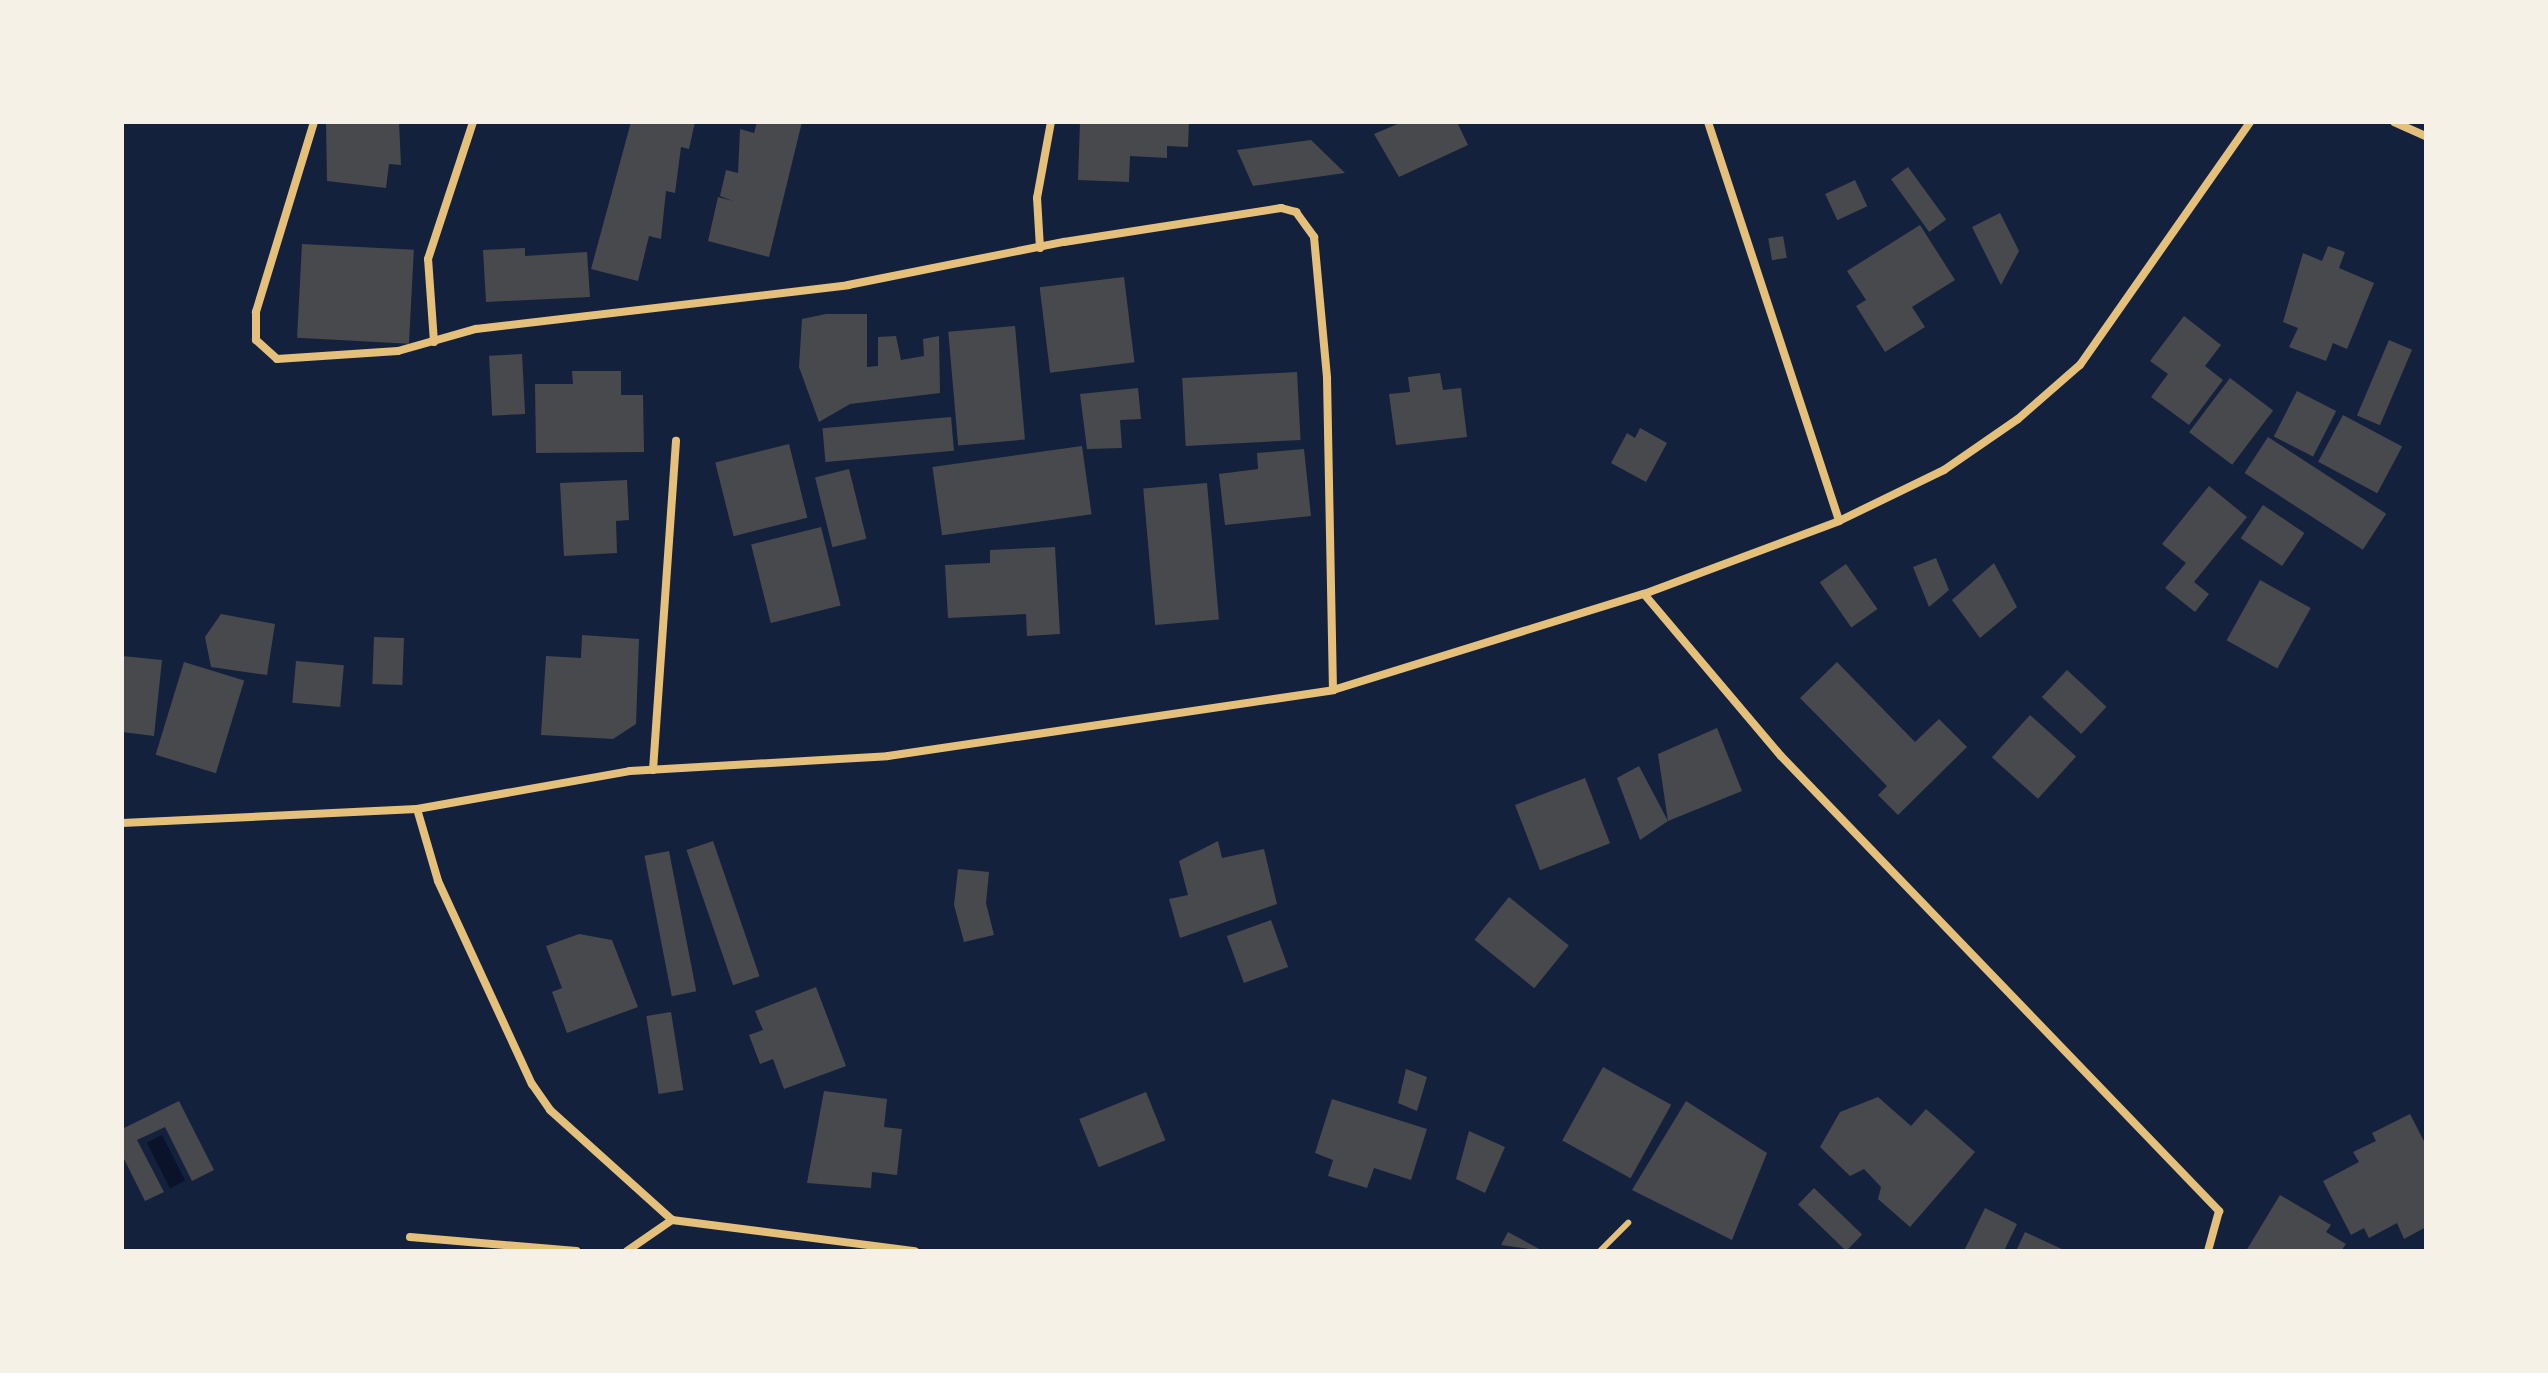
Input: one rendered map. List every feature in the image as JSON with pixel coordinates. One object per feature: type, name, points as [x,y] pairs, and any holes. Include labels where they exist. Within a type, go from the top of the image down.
[{"type":"street","points":[[314,122],[256,312],[256,340],[277,359],[434,342],[476,329],[848,285],[1040,248],[1281,208],[1308,224],[1327,378],[1333,690]]},
{"type":"street","points":[[434,342],[428,259],[473,122]]},
{"type":"street","points":[[1040,248],[1037,198],[1051,122]]},
{"type":"street","points":[[1708,122],[1839,521]]},
{"type":"street","points":[[122,823],[417,809],[653,770],[888,756],[1333,690],[1644,594],[1839,521],[1944,470],[2080,365],[2250,122]]},
{"type":"street","points":[[2394,122],[2426,136]]},
{"type":"street","points":[[653,770],[676,441]]},
{"type":"street","points":[[1644,594],[1781,756],[2219,1211],[2208,1251]]},
{"type":"street","points":[[417,809],[438,881],[532,1084],[672,1220],[915,1251]]},
{"type":"street","points":[[627,1251],[672,1220]]},
{"type":"street","points":[[410,1237],[576,1251]]},
{"type":"lane","points":[[1600,1251],[1628,1223]]},
{"type":"water","points":[[162,1135],[185,1180],[170,1188],[147,1143]]},
{"type":"building","points":[[326,122],[399,122],[401,165],[389,164],[386,188],[327,181]]},
{"type":"building","points":[[631,122],[695,122],[689,149],[681,147],[675,193],[666,191],[661,239],[649,236],[638,281],[591,269]]},
{"type":"building","points":[[757,122],[802,122],[769,257],[708,241],[718,197],[733,201],[720,196],[726,170],[738,173],[740,129],[754,133]]},
{"type":"building","points":[[1080,122],[1189,122],[1188,147],[1167,146],[1167,158],[1130,156],[1129,182],[1078,180]]},
{"type":"building","points":[[1402,122],[1457,122],[1468,145],[1399,177],[1374,134]]},
{"type":"building","points":[[1311,140],[1345,173],[1253,186],[1237,150]]},
{"type":"building","points":[[1908,167],[1946,220],[1929,232],[1891,179]]},
{"type":"building","points":[[1855,180],[1867,206],[1837,220],[1825,194]]},
{"type":"building","points":[[2000,213],[2019,251],[2001,285],[1972,227]]},
{"type":"building","points":[[1920,225],[1955,280],[1912,307],[1925,327],[1885,352],[1856,306],[1866,300],[1847,271]]},
{"type":"building","points":[[1783,236],[1787,258],[1772,260],[1768,239]]},
{"type":"building","points":[[302,244],[414,250],[409,344],[297,338]]},
{"type":"building","points":[[2328,246],[2345,252],[2339,268],[2374,283],[2347,349],[2333,343],[2326,361],[2289,347],[2298,328],[2283,322],[2303,253],[2322,261]]},
{"type":"building","points":[[525,248],[525,256],[587,252],[590,297],[486,302],[483,250]]},
{"type":"building","points":[[1124,277],[1134,362],[1050,373],[1040,287]]},
{"type":"building","points":[[826,314],[867,314],[867,367],[878,366],[878,337],[896,336],[901,360],[924,356],[923,339],[939,336],[940,393],[850,404],[819,422],[799,367],[802,319]]},
{"type":"building","points":[[2184,316],[2221,345],[2205,366],[2223,380],[2189,425],[2151,397],[2168,374],[2150,361]]},
{"type":"building","points":[[1015,326],[1025,440],[958,445],[948,332]]},
{"type":"building","points":[[2389,340],[2412,350],[2380,425],[2357,415]]},
{"type":"building","points":[[522,354],[525,414],[492,416],[489,356]]},
{"type":"building","points":[[572,371],[621,371],[621,395],[643,395],[644,452],[536,453],[535,384],[573,384]]},
{"type":"building","points":[[1297,372],[1301,440],[1186,446],[1182,378]]},
{"type":"building","points":[[1440,373],[1443,390],[1461,388],[1467,437],[1396,445],[1389,394],[1410,392],[1408,377]]},
{"type":"building","points":[[2230,378],[2273,410],[2232,465],[2189,432]]},
{"type":"building","points":[[1138,388],[1141,419],[1120,420],[1122,448],[1087,449],[1080,394]]},
{"type":"building","points":[[2297,391],[2336,411],[2313,456],[2274,436]]},
{"type":"building","points":[[2343,415],[2402,446],[2377,493],[2318,462]]},
{"type":"building","points":[[951,417],[954,451],[825,462],[822,428]]},
{"type":"building","points":[[1640,428],[1667,443],[1646,482],[1611,463],[1627,433],[1635,438]]},
{"type":"building","points":[[2268,437],[2386,514],[2363,550],[2245,473]]},
{"type":"building","points":[[789,444],[807,518],[734,536],[715,462]]},
{"type":"building","points":[[1082,446],[1092,514],[942,535],[932,467]]},
{"type":"building","points":[[1304,449],[1311,516],[1225,525],[1219,474],[1258,469],[1257,453]]},
{"type":"building","points":[[849,469],[866,539],[832,547],[815,477]]},
{"type":"building","points":[[627,480],[629,520],[616,521],[617,553],[564,556],[560,483]]},
{"type":"building","points":[[1207,483],[1219,619],[1155,625],[1143,489]]},
{"type":"building","points":[[2209,486],[2247,517],[2194,582],[2209,594],[2195,612],[2165,588],[2186,563],[2162,544]]},
{"type":"building","points":[[2263,505],[2304,533],[2282,566],[2241,538]]},
{"type":"building","points":[[821,527],[841,606],[771,623],[751,544]]},
{"type":"building","points":[[1055,547],[1060,634],[1027,636],[1026,614],[948,618],[945,565],[990,563],[990,550]]},
{"type":"building","points":[[1936,558],[1949,590],[1929,607],[1913,567]]},
{"type":"building","points":[[1994,563],[2017,607],[1980,638],[1952,600]]},
{"type":"building","points":[[1846,564],[1878,609],[1851,627],[1820,582]]},
{"type":"building","points":[[2260,580],[2311,608],[2277,668],[2227,640]]},
{"type":"building","points":[[221,614],[275,624],[267,675],[211,667],[205,637]]},
{"type":"building","points":[[582,635],[639,639],[636,724],[613,739],[541,735],[546,656],[581,658]]},
{"type":"building","points":[[374,637],[404,638],[402,685],[372,684]]},
{"type":"building","points":[[122,656],[162,660],[154,736],[122,732]]},
{"type":"building","points":[[296,661],[344,665],[340,707],[292,703]]},
{"type":"building","points":[[184,662],[244,680],[216,773],[156,755]]},
{"type":"building","points":[[1837,662],[1915,742],[1939,719],[1967,747],[1898,815],[1878,795],[1887,786],[1800,698]]},
{"type":"building","points":[[2067,670],[2106,707],[2081,734],[2042,697]]},
{"type":"building","points":[[2030,715],[2076,756],[2038,799],[1992,757]]},
{"type":"building","points":[[1717,728],[1742,791],[1668,821],[1658,754]]},
{"type":"building","points":[[1639,766],[1668,821],[1640,840],[1617,778]]},
{"type":"building","points":[[1585,778],[1610,843],[1540,870],[1515,805]]},
{"type":"building","points":[[713,841],[760,976],[733,985],[687,850]]},
{"type":"building","points":[[1218,841],[1222,858],[1264,849],[1277,904],[1180,938],[1169,899],[1188,895],[1179,861]]},
{"type":"building","points":[[669,851],[696,991],[672,996],[644,856]]},
{"type":"building","points":[[958,869],[989,872],[986,903],[994,935],[964,942],[954,905]]},
{"type":"building","points":[[1509,897],[1569,945],[1534,988],[1474,940]]},
{"type":"building","points":[[1271,920],[1288,967],[1244,983],[1227,936]]},
{"type":"building","points":[[579,934],[612,940],[638,1007],[567,1033],[552,992],[562,988],[546,946]]},
{"type":"building","points":[[816,987],[846,1066],[784,1089],[773,1059],[760,1064],[749,1035],[763,1030],[755,1011]]},
{"type":"building","points":[[671,1012],[683,1090],[659,1094],[646,1016]]},
{"type":"building","points":[[1603,1067],[1671,1105],[1630,1178],[1562,1140]]},
{"type":"building","points":[[1406,1069],[1427,1077],[1417,1111],[1398,1103]]},
{"type":"building","points":[[824,1091],[887,1099],[884,1127],[902,1129],[897,1175],[872,1172],[871,1188],[807,1183]]},
{"type":"building","points":[[1146,1092],[1165,1140],[1099,1167],[1079,1119]]},
{"type":"building","points":[[1878,1097],[1911,1126],[1926,1109],[1975,1152],[1910,1227],[1878,1199],[1881,1187],[1864,1169],[1850,1176],[1820,1147],[1840,1112]]},
{"type":"building","points":[[1332,1099],[1427,1129],[1411,1180],[1374,1168],[1367,1188],[1328,1176],[1333,1160],[1315,1153]]},
{"type":"building","points":[[179,1101],[214,1170],[192,1181],[165,1127],[137,1140],[164,1192],[145,1201],[122,1155],[122,1129]]},
{"type":"building","points":[[1686,1101],[1767,1153],[1732,1240],[1632,1190]]},
{"type":"building","points":[[2410,1114],[2426,1145],[2426,1227],[2404,1239],[2397,1223],[2369,1238],[2364,1228],[2351,1235],[2323,1181],[2359,1162],[2353,1152],[2376,1141],[2372,1133]]},
{"type":"building","points":[[1469,1131],[1505,1147],[1485,1193],[1456,1179]]},
{"type":"building","points":[[1814,1188],[1862,1235],[1846,1251],[1798,1205]]},
{"type":"building","points":[[2280,1195],[2331,1225],[2326,1232],[2346,1244],[2341,1251],[2246,1251]]},
{"type":"building","points":[[1985,1208],[2017,1224],[2004,1251],[1964,1251]]},
{"type":"building","points":[[1508,1232],[1543,1251],[1501,1245]]},
{"type":"building","points":[[2025,1232],[2066,1251],[2016,1251]]}]
